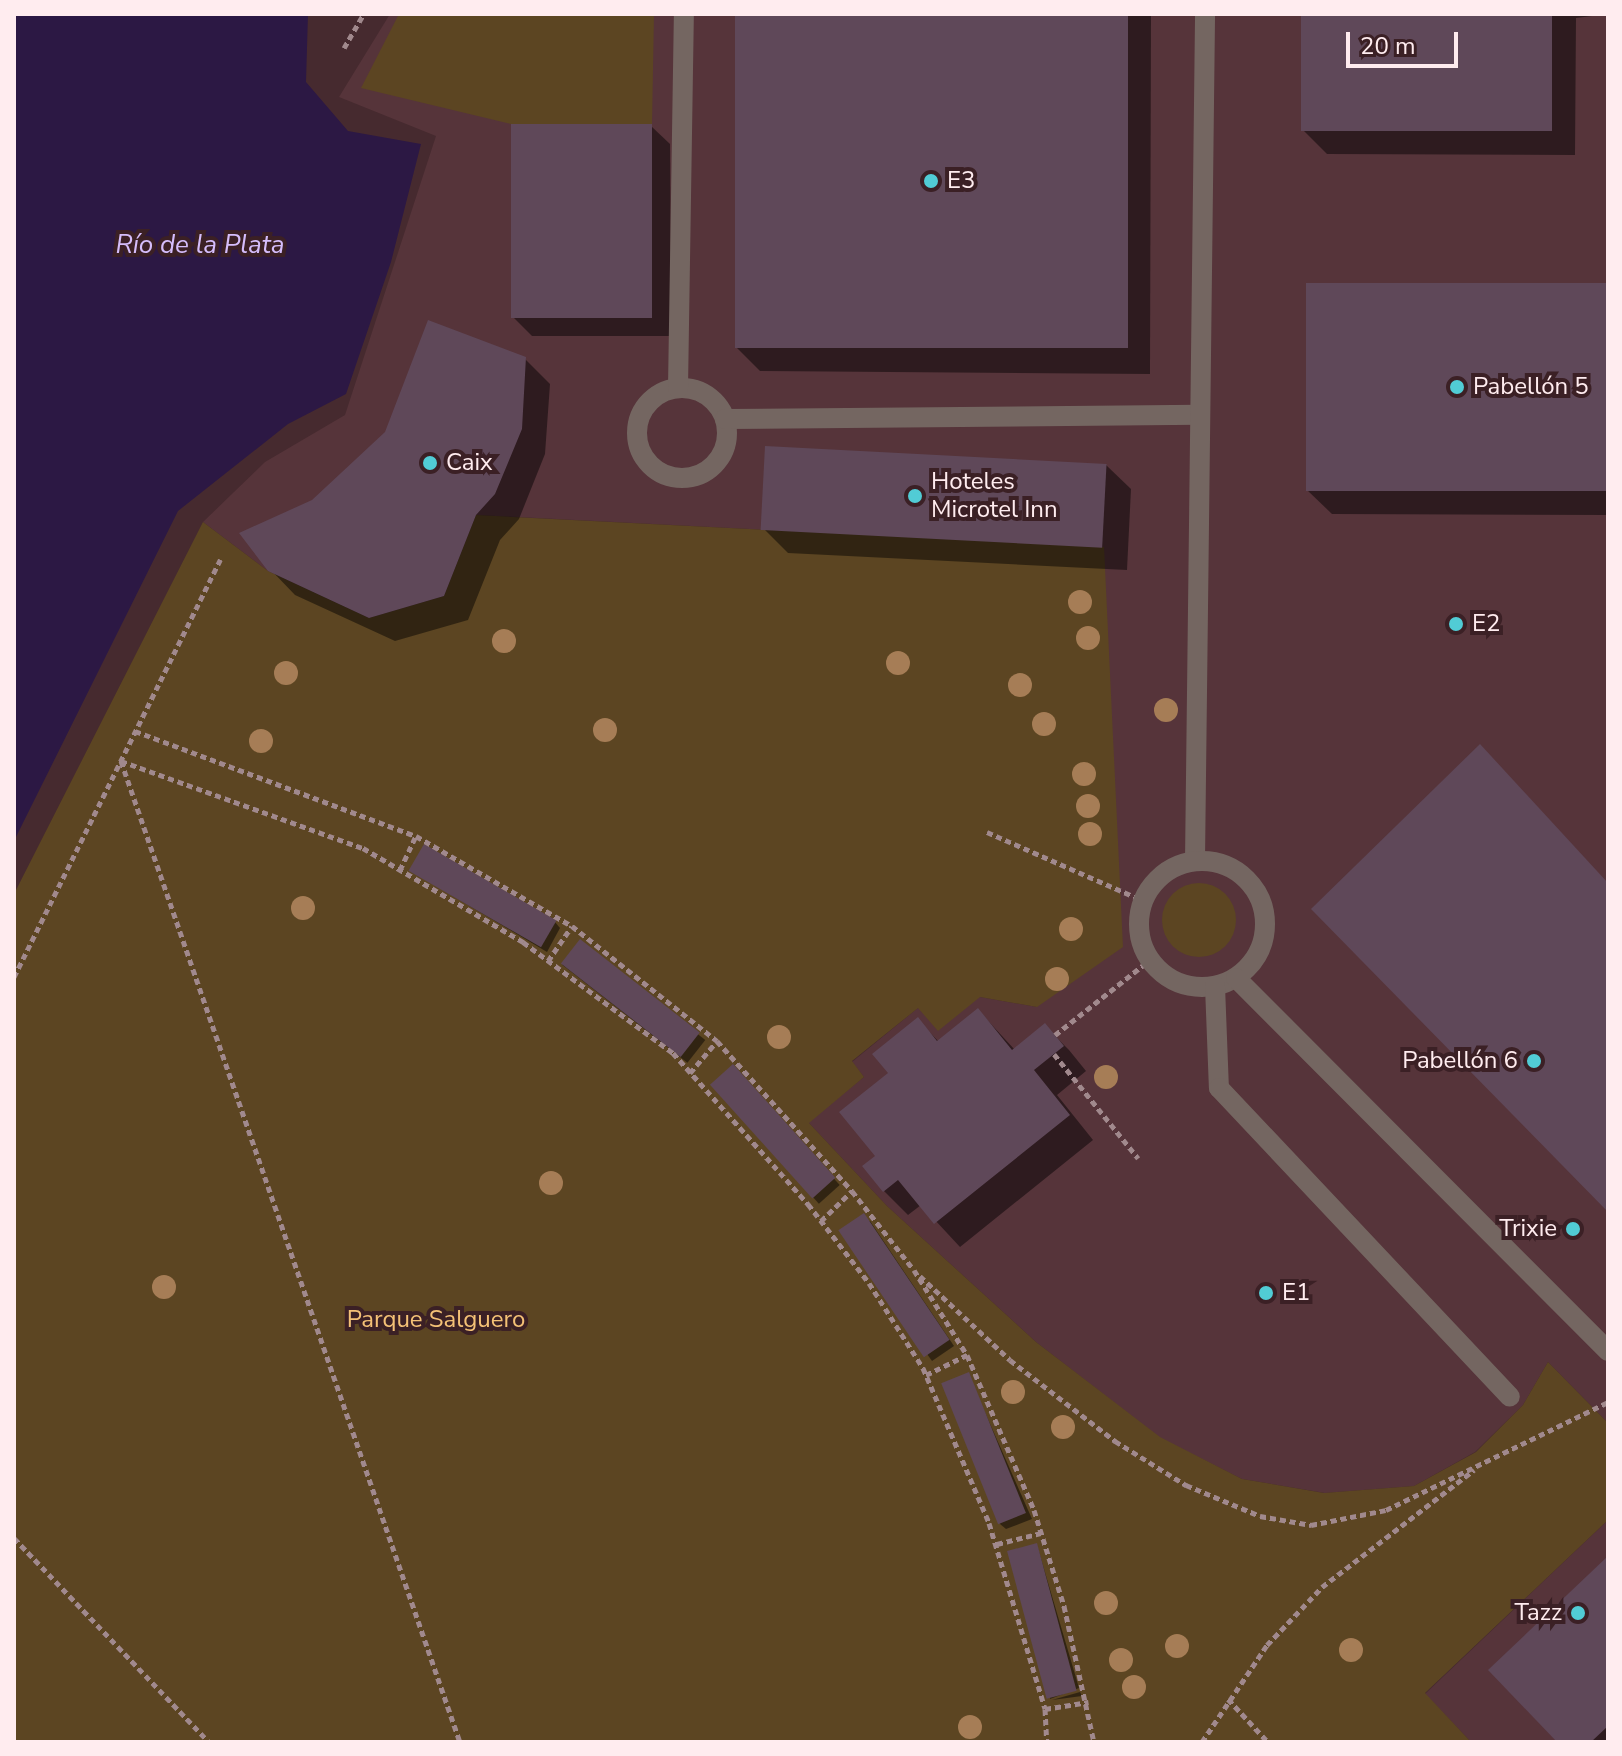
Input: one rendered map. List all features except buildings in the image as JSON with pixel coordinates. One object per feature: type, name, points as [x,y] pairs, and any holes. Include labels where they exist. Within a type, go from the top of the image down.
[{"type":"lane","points":[[678,388],[684,14]]},
{"type":"lane","points":[[1195,861],[1205,14]]},
{"type":"lane","points":[[678,388],[707,396],[725,419],[725,449],[707,472],[678,479],[664,475],[642,455],[637,426],[651,400],[678,388]]},
{"type":"lane","points":[[725,419],[1199,415]]},
{"type":"lane","points":[[1195,861],[1236,871],[1262,903],[1266,924],[1262,945],[1236,978],[1215,986],[1171,980],[1151,959],[1139,923],[1144,901],[1156,881],[1173,867],[1195,861]]},
{"type":"lane","points":[[1236,978],[1607,1349]]},
{"type":"lane","points":[[1215,986],[1219,1088],[1510,1397]]},
{"type":"path","points":[[344,48],[364,14]]},
{"type":"path","points":[[14,977],[221,559]]},
{"type":"path","points":[[135,731],[416,836],[572,926],[717,1041],[852,1191],[914,1270],[967,1355],[1004,1432],[1041,1533],[1088,1702],[1094,1742]]},
{"type":"path","points":[[121,761],[363,848],[548,961],[673,1053],[821,1221],[869,1283],[926,1375],[997,1544],[1045,1709],[1047,1742]]},
{"type":"path","points":[[121,761],[460,1742]]},
{"type":"path","points":[[987,832],[1144,901]]},
{"type":"path","points":[[400,870],[416,836]]},
{"type":"path","points":[[548,961],[572,926]]},
{"type":"path","points":[[1055,1035],[1151,959]]},
{"type":"path","points":[[690,1073],[717,1041]]},
{"type":"path","points":[[1054,1054],[1138,1158]]},
{"type":"path","points":[[821,1221],[852,1191]]},
{"type":"path","points":[[914,1270],[1010,1360],[1115,1441],[1186,1485],[1260,1516],[1311,1525],[1386,1510],[1608,1402]]},
{"type":"path","points":[[926,1375],[967,1355]]},
{"type":"path","points":[[1202,1742],[1267,1645],[1322,1587],[1488,1460]]},
{"type":"path","points":[[997,1544],[1041,1533]]},
{"type":"path","points":[[14,1538],[209,1742]]},
{"type":"path","points":[[1228,1699],[1268,1742]]},
{"type":"path","points":[[1045,1709],[1088,1702]]},
{"type":"shaded area","points":[[390,14],[1608,14],[1608,1423],[1548,1362],[1523,1405],[1475,1452],[1414,1486],[1325,1493],[1242,1479],[1160,1438],[1036,1342],[887,1206],[808,1122],[864,1077],[852,1062],[919,1007],[980,997],[1037,1007],[1103,547],[477,515],[444,596],[369,618],[268,571],[203,522],[265,462],[345,415],[436,136],[339,97]]},
{"type":"shaded area","points":[[1608,1520],[1608,1742],[1471,1742],[1425,1694]]},
{"type":"green space","points":[[399,14],[654,14],[652,124],[511,124],[361,88]]},
{"type":"green space","name":"Parque Salguero","points":[[476,515],[1104,547],[1123,947],[1037,1007],[980,997],[938,1031],[918,1008],[852,1061],[864,1077],[809,1123],[887,1206],[1036,1342],[1160,1437],[1242,1479],[1324,1493],[1414,1486],[1476,1452],[1523,1405],[1548,1362],[1608,1423],[1608,1520],[1425,1693],[1471,1742],[14,1742],[14,894],[203,522],[268,571],[369,618],[444,596]]},
{"type":"green space","points":[[1199,883],[1213,886],[1225,894],[1233,906],[1236,920],[1233,934],[1225,946],[1213,954],[1199,957],[1185,954],[1173,946],[1165,934],[1162,920],[1165,906],[1173,894],[1185,886]]},
{"type":"water","name":"Río de la Plata","points":[[14,14],[308,14],[306,82],[348,131],[421,144],[391,262],[346,394],[288,424],[178,511],[14,841]]},
{"type":"place","name":"E3","points":[[931,181]]},
{"type":"place","name":"Pabellón 5","points":[[1457,387]]},
{"type":"place","name":"Caix","points":[[430,463]]},
{"type":"place","name":"Hoteles Microtel Inn","points":[[915,496]]},
{"type":"place","name":"E2","points":[[1456,624]]},
{"type":"place","name":"Pabellón 6","points":[[1534,1061]]},
{"type":"place","name":"Trixie","points":[[1573,1229]]},
{"type":"place","name":"E1","points":[[1266,1293]]},
{"type":"place","name":"Tazz","points":[[1578,1613]]}]
